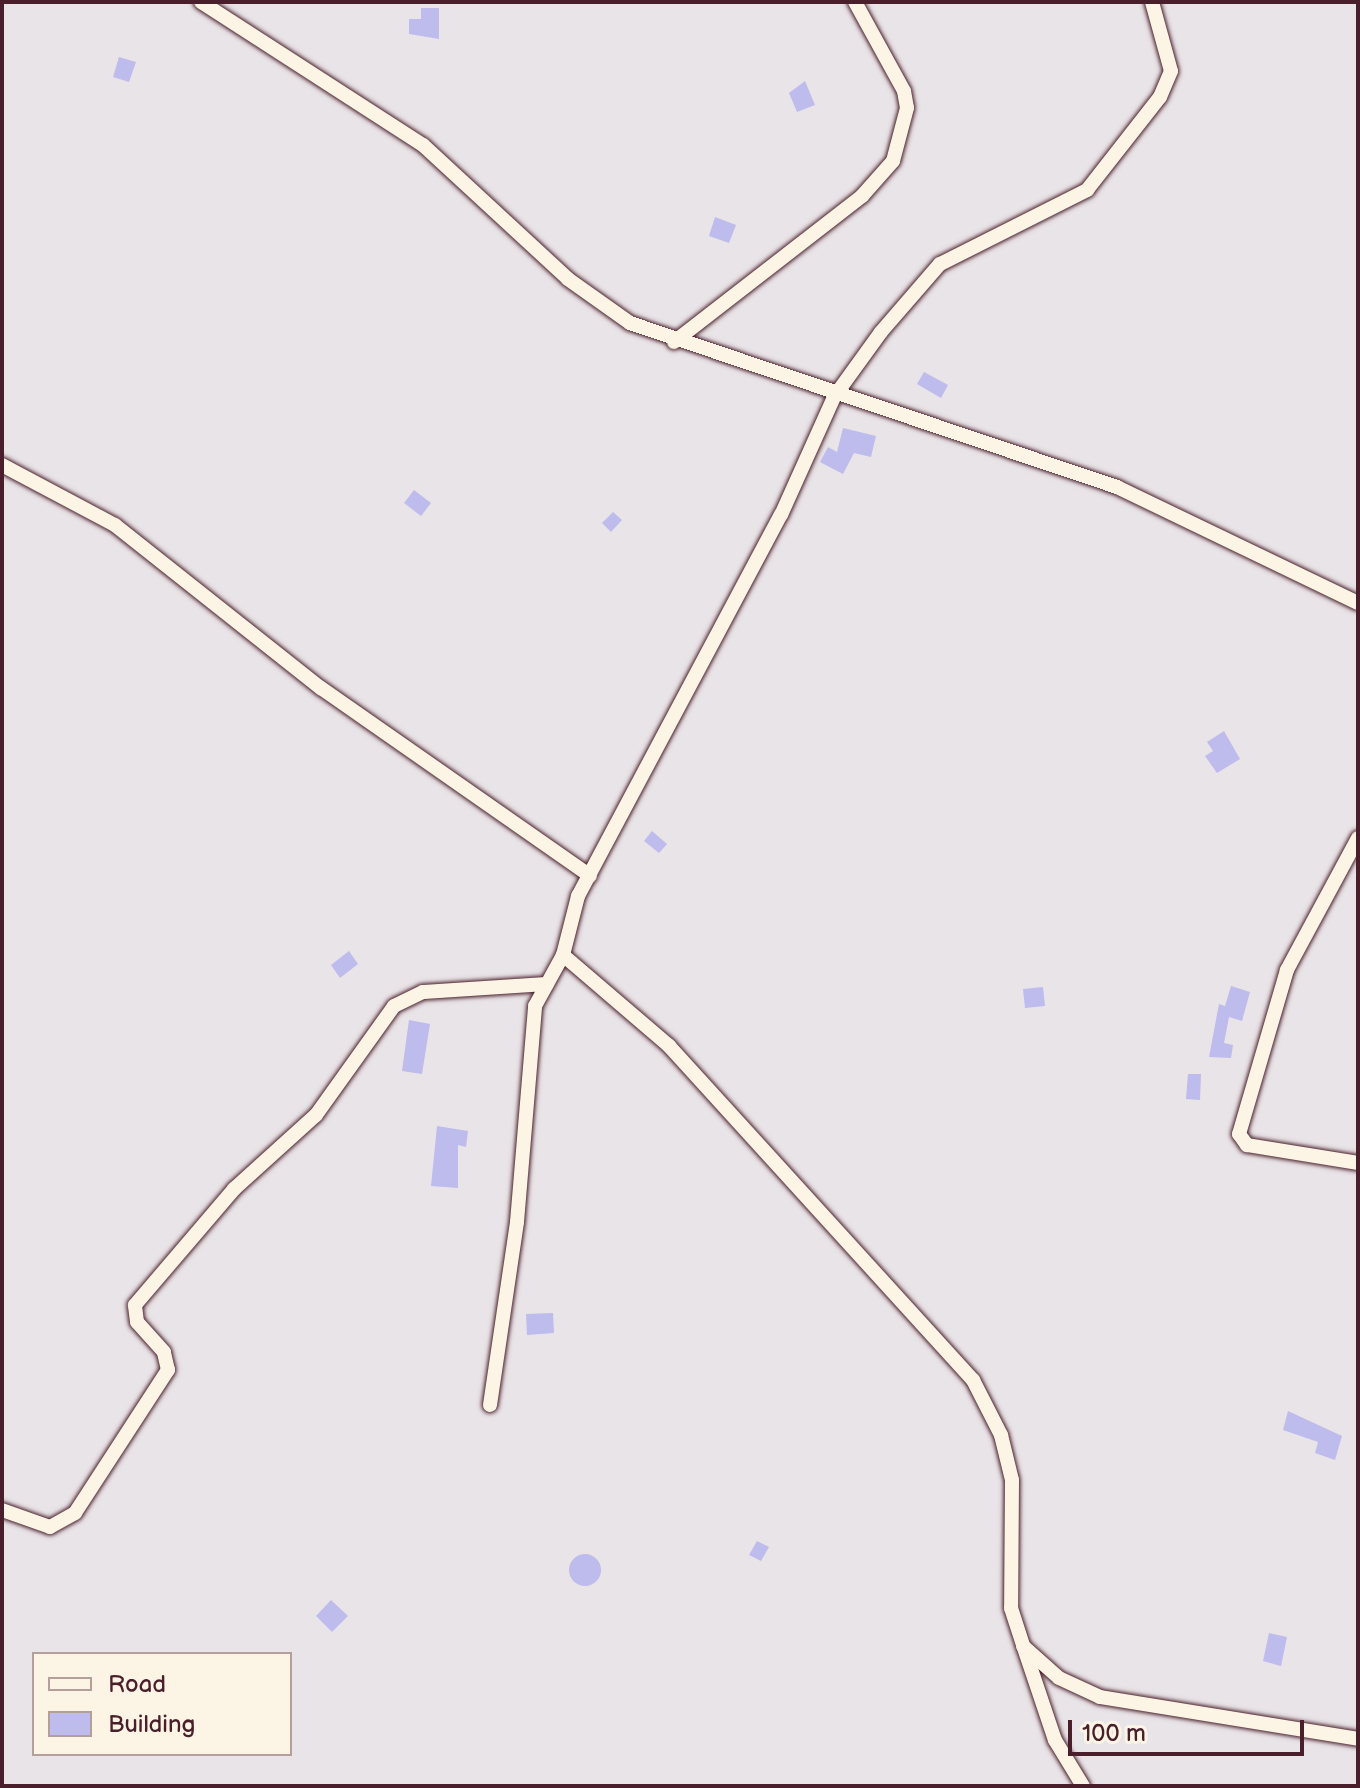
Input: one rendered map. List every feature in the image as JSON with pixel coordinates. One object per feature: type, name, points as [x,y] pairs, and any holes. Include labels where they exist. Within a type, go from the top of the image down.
[{"type":"street","points":[[201,2],[423,145],[598,304],[674,342],[834,397],[1117,487],[1358,603]]},
{"type":"street","points":[[674,342],[837,216],[893,161],[907,108],[904,91],[855,2]]},
{"type":"street","points":[[490,1405],[517,1222],[532,1023],[547,984],[563,955],[590,876],[781,515],[834,397],[940,264],[1050,215],[1103,172],[1170,81],[1152,2]]},
{"type":"street","points":[[2,465],[115,525],[321,688],[590,876]]},
{"type":"street","points":[[1358,838],[1287,970],[1239,1134],[1247,1145],[1358,1163]]},
{"type":"street","points":[[563,955],[669,1046],[973,1380],[1001,1435],[1012,1480],[1012,1621],[1055,1740],[1083,1786]]},
{"type":"street","points":[[2,1510],[50,1527],[75,1513],[168,1370],[164,1352],[137,1322],[135,1305],[234,1189],[316,1115],[394,1006],[423,992],[547,984]]},
{"type":"street","points":[[1023,1646],[1059,1678],[1100,1697],[1358,1739]]},
{"type":"building","points":[[421,8],[439,8],[439,39],[409,34],[409,19],[421,19]]},
{"type":"building","points":[[119,57],[136,62],[129,82],[113,77]]},
{"type":"building","points":[[805,81],[815,105],[797,112],[789,93]]},
{"type":"building","points":[[715,217],[736,225],[729,243],[709,236]]},
{"type":"building","points":[[924,372],[948,385],[941,398],[917,384]]},
{"type":"building","points":[[843,428],[876,436],[871,457],[854,453],[843,474],[820,462],[828,447],[837,452]]},
{"type":"building","points":[[414,490],[431,503],[421,516],[404,503]]},
{"type":"building","points":[[613,512],[622,520],[611,532],[602,523]]},
{"type":"building","points":[[1224,731],[1240,759],[1217,773],[1205,756],[1213,751],[1207,742]]},
{"type":"building","points":[[652,831],[667,844],[659,853],[644,841]]},
{"type":"building","points":[[349,951],[358,964],[340,978],[331,965]]},
{"type":"building","points":[[1231,986],[1250,992],[1242,1021],[1229,1017],[1224,1043],[1233,1045],[1231,1058],[1209,1057],[1219,1004],[1225,1006]]},
{"type":"building","points":[[1043,987],[1045,1006],[1025,1008],[1023,989]]},
{"type":"building","points":[[409,1020],[430,1024],[422,1074],[402,1071]]},
{"type":"building","points":[[1188,1074],[1201,1074],[1200,1100],[1186,1099]]},
{"type":"building","points":[[437,1126],[468,1131],[466,1147],[458,1145],[458,1188],[431,1186]]},
{"type":"building","points":[[553,1313],[554,1333],[527,1335],[526,1314]]},
{"type":"building","points":[[1288,1411],[1342,1436],[1335,1460],[1315,1453],[1318,1442],[1283,1430]]},
{"type":"building","points":[[757,1541],[769,1547],[761,1561],[749,1555]]},
{"type":"building","points":[[585,1554],[596,1559],[601,1570],[596,1581],[585,1586],[574,1581],[569,1570],[574,1559]]},
{"type":"building","points":[[331,1600],[348,1616],[332,1632],[316,1616]]},
{"type":"building","points":[[1269,1633],[1287,1637],[1281,1666],[1263,1661]]}]
